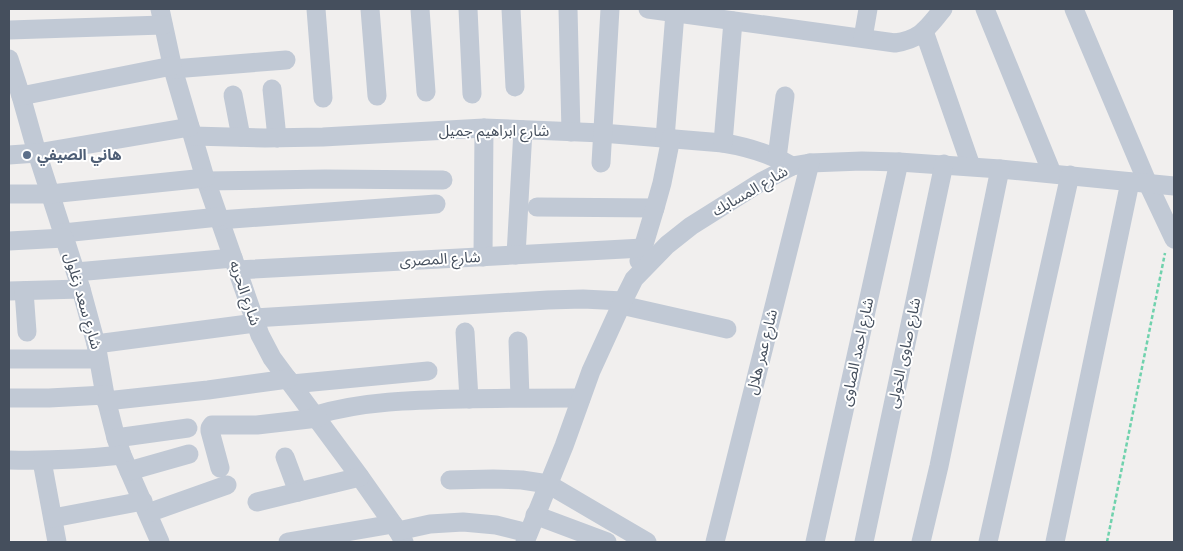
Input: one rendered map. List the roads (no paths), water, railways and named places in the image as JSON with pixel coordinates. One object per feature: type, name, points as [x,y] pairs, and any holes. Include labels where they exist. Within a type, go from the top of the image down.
[{"type":"street","points":[[316,9],[323,98]]},
{"type":"street","points":[[370,9],[377,96]]},
{"type":"street","points":[[420,9],[426,92]]},
{"type":"street","points":[[468,9],[472,94]]},
{"type":"street","points":[[511,9],[515,88]]},
{"type":"street","points":[[568,9],[571,132]]},
{"type":"street","points":[[601,163],[610,9]]},
{"type":"street","points":[[648,9],[744,18],[895,43],[911,39],[924,31],[943,9]]},
{"type":"street","points":[[863,38],[868,9]]},
{"type":"street","points":[[985,9],[1061,174],[988,542]]},
{"type":"street","points":[[1074,9],[1139,183],[1172,234]]},
{"type":"street","points":[[634,279],[656,208],[668,138],[675,13]]},
{"type":"street","points":[[9,30],[161,17]]},
{"type":"street","name":"شارع الحريه","points":[[161,17],[172,68],[191,131],[260,335],[269,352],[290,382],[398,532]]},
{"type":"street","points":[[723,143],[744,18]]},
{"type":"street","points":[[924,31],[971,166]]},
{"type":"street","name":"شارع سعد زغلول","points":[[9,59],[18,102],[79,280],[97,351],[106,398],[122,455],[160,542]]},
{"type":"street","points":[[18,102],[172,68],[286,60]]},
{"type":"street","points":[[272,90],[277,138]]},
{"type":"street","points":[[233,95],[241,137]]},
{"type":"street","points":[[784,162],[785,96]]},
{"type":"street","points":[[483,257],[484,128]]},
{"type":"street","name":"شارع ابراهيم جميل","points":[[9,155],[37,153],[191,131],[241,137],[323,138],[484,128],[602,133],[723,143],[760,151],[784,162]]},
{"type":"street","points":[[516,255],[523,130]]},
{"type":"street","name":"شارع المسابك","points":[[526,538],[564,446],[591,370],[634,279],[667,245],[691,226],[761,182],[784,162],[862,161],[944,164],[1174,186]]},
{"type":"street","name":"شارع عمر هلال","points":[[715,542],[810,162]]},
{"type":"street","name":"شارع احمد الصاوى","points":[[815,542],[899,162]]},
{"type":"street","name":"شارع صاوى الخولى","points":[[864,542],[944,164]]},
{"type":"street","points":[[921,542],[939,466],[1000,169]]},
{"type":"street","points":[[9,194],[50,194],[206,179],[443,180]]},
{"type":"street","points":[[1056,542],[1139,183]]},
{"type":"street","points":[[9,241],[219,218],[436,204]]},
{"type":"street","points":[[537,208],[656,208]]},
{"type":"street","name":"شارع المصرى","points":[[16,291],[79,280],[235,264],[483,257],[643,248]]},
{"type":"street","points":[[16,291],[28,332]]},
{"type":"street","points":[[9,359],[97,351],[255,321],[548,300],[582,299],[622,303],[727,329]]},
{"type":"street","points":[[465,332],[468,399]]},
{"type":"street","points":[[518,341],[520,397]]},
{"type":"street","points":[[9,398],[106,398],[428,371]]},
{"type":"street","points":[[53,518],[145,506],[224,476],[210,431],[212,425],[257,425],[317,417],[334,410],[370,404],[404,401],[520,397],[581,398]]},
{"type":"street","points":[[122,455],[188,428]]},
{"type":"street","points":[[9,460],[42,461],[122,455],[189,454]]},
{"type":"street","points":[[285,457],[298,492]]},
{"type":"street","points":[[42,461],[57,542]]},
{"type":"street","points":[[257,502],[360,477]]},
{"type":"street","points":[[450,480],[503,479],[548,484],[648,542]]},
{"type":"street","points":[[535,515],[607,542]]},
{"type":"street","points":[[288,542],[398,532],[430,524],[463,522],[496,525],[526,538]]},
{"type":"place","name":"هاني الصيفي","points":[[27,155]]}]
